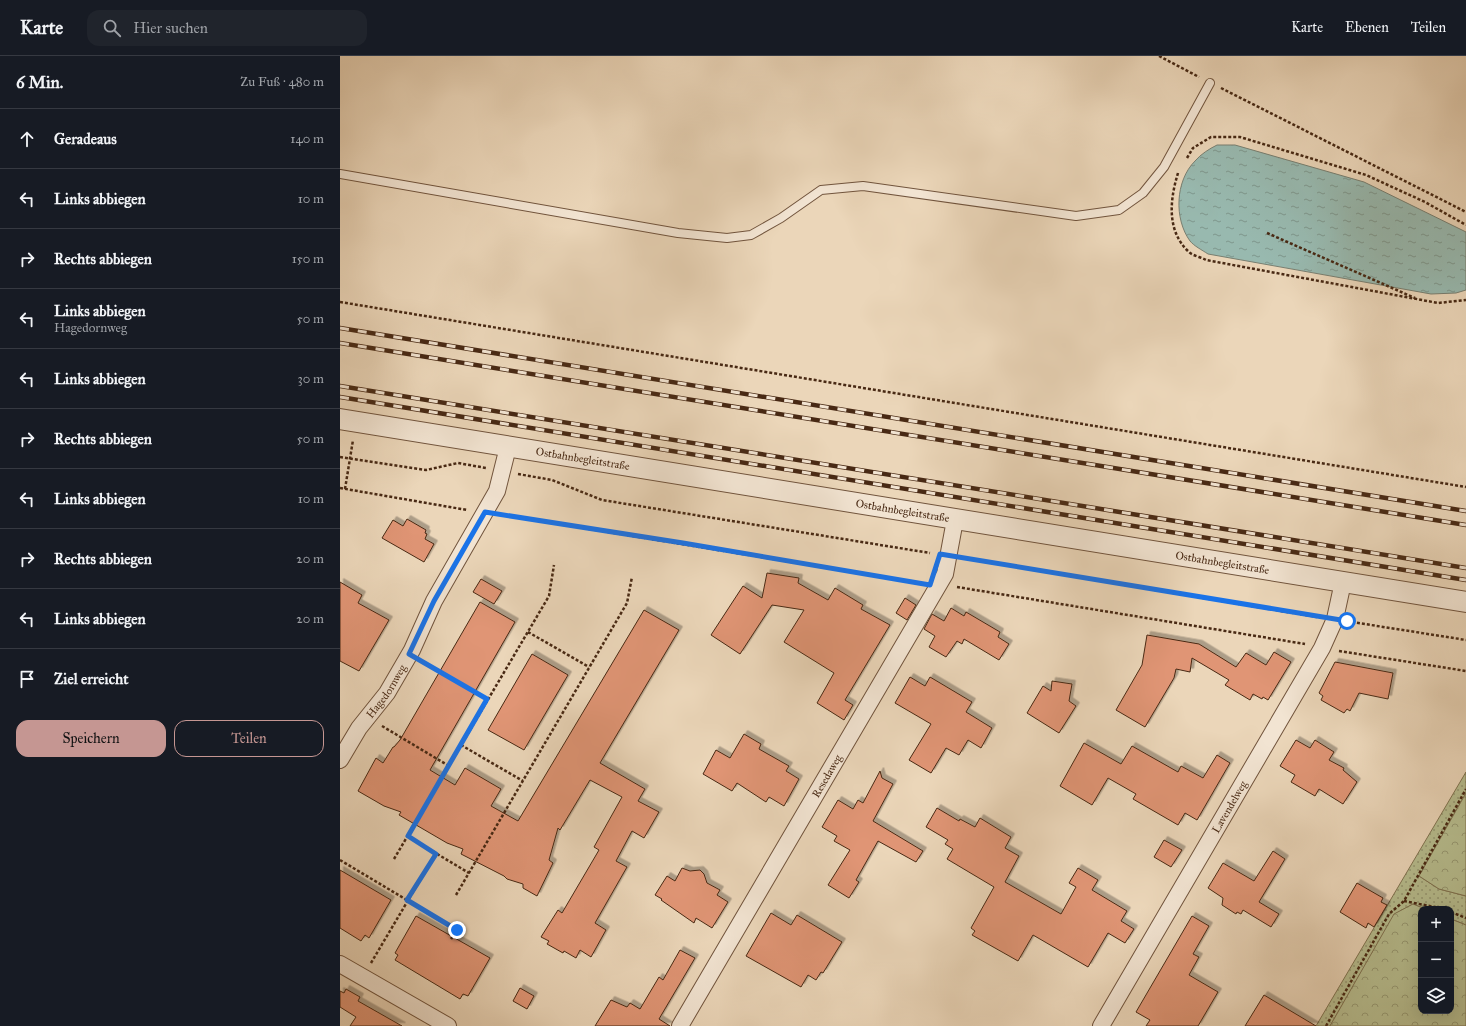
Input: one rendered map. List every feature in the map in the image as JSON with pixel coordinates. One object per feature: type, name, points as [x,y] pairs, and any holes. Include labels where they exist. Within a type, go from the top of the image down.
[{"type":"street","name":"Ostbahnbegleitstraße","points":[[340,419],[1466,602]]},
{"type":"street","name":"Hagedornweg","points":[[340,760],[368,717],[387,693],[409,654],[434,601],[498,491],[497,470],[508,447]]},
{"type":"street","name":"Resedaweg","points":[[680,1026],[945,574],[958,555],[955,520]]},
{"type":"street","name":"Lavendelweg","points":[[1101,1026],[1322,648],[1335,619],[1343,582]]},
{"type":"street","points":[[340,964],[448,1026]]},
{"type":"lane","points":[[340,174],[671,231],[727,238],[751,235],[781,218],[821,190],[863,186],[1076,216],[1119,210],[1143,193],[1164,167],[1210,83]]},
{"type":"path","points":[[1159,56],[1466,212]]},
{"type":"path","points":[[1183,164],[1193,148],[1211,137],[1240,137],[1366,175],[1424,202],[1466,225]]},
{"type":"path","points":[[1180,169],[1173,189],[1171,206],[1173,223],[1179,239],[1189,253],[1206,260],[1419,300],[1438,303],[1466,300]]},
{"type":"path","points":[[1267,232],[1419,300]]},
{"type":"path","points":[[340,302],[1466,487]]},
{"type":"path","points":[[345,489],[353,440]]},
{"type":"path","points":[[340,457],[426,470],[458,463],[552,480],[602,500],[958,555],[1466,640]]},
{"type":"path","points":[[488,462],[497,470]]},
{"type":"path","points":[[340,488],[923,583]]},
{"type":"path","points":[[394,859],[549,596],[554,565]]},
{"type":"path","points":[[456,895],[627,602],[632,577]]},
{"type":"path","points":[[953,586],[1313,646]]},
{"type":"path","points":[[528,632],[589,667]]},
{"type":"path","points":[[1335,650],[1466,671]]},
{"type":"path","points":[[409,654],[487,699]]},
{"type":"path","points":[[368,717],[449,766]]},
{"type":"path","points":[[461,746],[522,781]]},
{"type":"path","points":[[1326,1026],[1389,914],[1404,901],[1466,789]]},
{"type":"path","points":[[408,836],[469,873]]},
{"type":"path","points":[[363,977],[407,900],[436,854]]},
{"type":"path","points":[[340,860],[457,930],[451,939]]},
{"type":"path","points":[[1404,901],[1430,906]]},
{"type":"path","points":[[1454,913],[1466,918]]},
{"type":"green space","points":[[1466,772],[1466,793],[1419,876],[1439,889],[1466,896],[1466,925],[1454,920],[1454,906],[1418,906],[1413,904],[1395,914],[1330,1026],[1316,1026]]},
{"type":"green space","points":[[1466,793],[1466,896],[1439,889],[1419,876]]},
{"type":"green space","points":[[1413,904],[1418,906],[1418,1014],[1454,1014],[1454,920],[1466,925],[1466,1026],[1330,1026],[1394,914]]},
{"type":"water","points":[[1217,145],[1235,145],[1364,182],[1466,232],[1466,290],[1456,293],[1431,294],[1208,254],[1192,243],[1185,232],[1181,222],[1179,200],[1180,189],[1188,169],[1200,156]]},
{"type":"building","points":[[407,519],[426,530],[425,533],[427,534],[425,539],[434,544],[424,562],[382,538],[393,520],[403,526]]},
{"type":"building","points":[[767,573],[799,578],[798,583],[828,600],[835,588],[863,605],[861,609],[890,625],[845,700],[853,705],[844,720],[817,703],[834,673],[784,642],[804,610],[772,605],[740,654],[711,635],[743,586],[762,598]]},
{"type":"building","points":[[481,579],[502,591],[494,604],[473,592]]},
{"type":"building","points":[[340,582],[362,595],[358,603],[389,620],[359,671],[340,661]]},
{"type":"building","points":[[905,598],[916,605],[907,620],[896,613]]},
{"type":"building","points":[[480,602],[515,622],[430,770],[455,785],[465,768],[501,789],[491,806],[518,821],[644,610],[679,630],[600,763],[645,789],[638,801],[659,812],[644,838],[632,831],[616,861],[627,867],[595,923],[606,930],[591,957],[580,950],[576,958],[564,951],[563,953],[547,944],[549,941],[541,937],[558,910],[562,913],[599,850],[594,847],[622,797],[590,780],[560,830],[558,828],[549,860],[553,863],[537,896],[523,888],[523,884],[507,879],[504,876],[461,854],[463,849],[447,843],[399,815],[401,812],[384,806],[358,791],[376,758],[383,763],[393,747],[400,740]]},
{"type":"building","points":[[951,608],[964,616],[966,612],[1000,632],[998,637],[1009,644],[999,660],[964,639],[962,644],[957,641],[946,657],[929,647],[935,636],[924,629],[932,614],[944,621]]},
{"type":"building","points":[[1147,635],[1199,644],[1236,667],[1246,653],[1266,665],[1274,652],[1291,662],[1268,700],[1263,697],[1262,699],[1253,694],[1250,700],[1225,685],[1229,680],[1192,658],[1190,672],[1176,669],[1174,678],[1145,727],[1116,710],[1142,665]]},
{"type":"building","points":[[532,654],[568,675],[524,750],[488,730]]},
{"type":"building","points":[[1335,662],[1393,673],[1388,699],[1359,693],[1350,711],[1347,709],[1344,713],[1321,700],[1323,696],[1319,693]]},
{"type":"building","points":[[910,677],[925,686],[930,677],[972,702],[966,712],[992,728],[981,748],[968,740],[959,755],[946,748],[931,773],[909,760],[931,724],[895,703]]},
{"type":"building","points":[[1052,681],[1072,684],[1069,701],[1076,706],[1059,733],[1027,713],[1043,686],[1051,691]]},
{"type":"building","points":[[744,734],[761,744],[759,749],[789,766],[786,771],[799,779],[784,806],[769,797],[766,802],[737,783],[732,791],[703,774],[716,750],[730,758]]},
{"type":"building","points":[[1296,740],[1310,748],[1315,740],[1334,752],[1329,760],[1344,768],[1343,770],[1357,782],[1343,804],[1319,789],[1315,796],[1291,782],[1295,775],[1280,766]]},
{"type":"building","points":[[1084,743],[1121,764],[1132,746],[1178,772],[1181,766],[1203,778],[1217,755],[1230,763],[1197,820],[1185,813],[1178,825],[1133,799],[1136,794],[1108,778],[1092,805],[1060,786]]},
{"type":"building","points":[[880,771],[882,778],[893,784],[873,821],[923,851],[916,862],[878,841],[856,880],[859,882],[849,898],[828,885],[850,850],[834,841],[837,836],[822,827],[838,800],[853,809],[858,800],[863,803]]},
{"type":"building","points":[[937,808],[959,821],[960,819],[975,827],[980,818],[1011,837],[1005,848],[1019,856],[1005,882],[1061,914],[1076,887],[1069,883],[1078,868],[1098,880],[1092,890],[1127,911],[1121,921],[1134,929],[1125,943],[1108,933],[1088,967],[1033,935],[1018,961],[972,935],[975,931],[971,928],[994,887],[947,859],[953,849],[945,844],[948,840],[926,827]]},
{"type":"building","points":[[1164,840],[1182,850],[1171,867],[1154,857]]},
{"type":"building","points":[[1273,851],[1285,859],[1259,902],[1279,914],[1271,927],[1243,910],[1241,914],[1237,912],[1236,914],[1222,905],[1223,898],[1208,888],[1223,863],[1254,881]]},
{"type":"building","points":[[682,868],[690,871],[700,870],[704,874],[707,883],[720,890],[717,895],[728,902],[712,928],[696,918],[694,923],[655,895],[667,876],[675,881]]},
{"type":"building","points":[[340,870],[391,900],[369,938],[365,935],[361,941],[340,928]]},
{"type":"building","points":[[1357,883],[1383,898],[1381,902],[1387,905],[1374,927],[1368,923],[1366,928],[1340,912]]},
{"type":"building","points":[[771,913],[791,925],[797,915],[842,942],[823,973],[821,972],[816,980],[808,975],[801,987],[746,956]]},
{"type":"building","points":[[416,916],[490,958],[468,996],[463,994],[460,999],[395,960],[398,955],[395,953]]},
{"type":"building","points":[[1192,916],[1209,926],[1193,954],[1199,957],[1189,975],[1218,992],[1198,1026],[1146,1026],[1150,1020],[1136,1012]]},
{"type":"building","points":[[680,950],[695,958],[659,1019],[670,1026],[595,1026],[611,1000],[627,1007],[630,1003],[640,1009],[659,977],[663,980]]},
{"type":"building","points":[[520,988],[534,996],[527,1009],[513,1001]]},
{"type":"building","points":[[346,989],[360,997],[358,1001],[402,1026],[350,1026],[356,1017],[340,1007],[340,991],[344,993]]},
{"type":"building","points":[[1264,995],[1316,1026],[1245,1026]]},
{"type":"railway","points":[[340,328],[1466,511]]},
{"type":"railway","points":[[340,343],[1466,525]]},
{"type":"railway","points":[[340,386],[1466,568]]},
{"type":"railway","points":[[340,397],[1466,580]]},
{"type":"route","points":[[457,930],[407,900],[436,854],[408,836],[487,699],[409,654],[434,601],[485,512],[850,570],[930,585],[940,554],[1347,621]]}]
